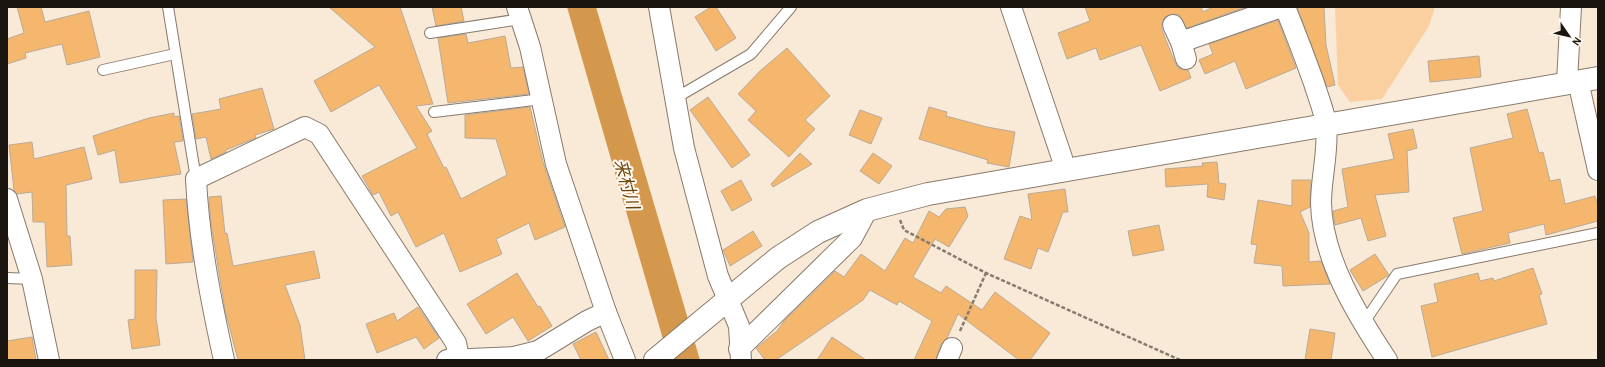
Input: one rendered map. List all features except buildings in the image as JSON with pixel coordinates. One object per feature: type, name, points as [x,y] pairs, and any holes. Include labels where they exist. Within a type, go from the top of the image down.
[{"type":"street","points":[[659,7],[674,99],[684,148],[718,276],[722,305],[739,326],[740,354]]},
{"type":"street","points":[[1011,7],[1062,158],[1064,170]]},
{"type":"street","points":[[1180,42],[1281,7]]},
{"type":"street","points":[[1285,7],[1302,49],[1321,104],[1326,124],[1322,203],[1325,233],[1332,258],[1363,324],[1387,360]]},
{"type":"street","points":[[1571,7],[1581,81],[1598,170]]},
{"type":"street","points":[[519,13],[530,48],[556,164],[606,312],[625,360]]},
{"type":"street","points":[[655,360],[778,258],[818,232],[867,210],[928,194],[1581,81]]},
{"type":"street","points":[[224,360],[214,313],[197,212],[196,179],[306,127],[319,134],[456,343],[452,359],[514,357],[538,351],[587,321],[606,312]]},
{"type":"street","points":[[7,199],[32,279],[49,360]]},
{"type":"street","points":[[740,354],[852,238],[867,210]]},
{"type":"lane","points":[[168,7],[196,179]]},
{"type":"lane","points":[[674,99],[751,54],[791,7]]},
{"type":"lane","points":[[430,33],[519,13]]},
{"type":"lane","points":[[103,70],[175,54]]},
{"type":"lane","points":[[434,112],[542,99]]},
{"type":"lane","points":[[1363,324],[1397,274],[1598,233]]},
{"type":"lane","points":[[7,278],[32,279]]},
{"type":"path","points":[[894,203],[904,230],[986,273],[1180,360]]},
{"type":"path","points":[[950,354],[986,273]]},
{"type":"shaded area","points":[[1335,7],[1435,7],[1429,26],[1382,99],[1350,102],[1338,85]]},
{"type":"water","name":"来村川","points":[[567,7],[596,7],[700,360],[669,360]]}]
